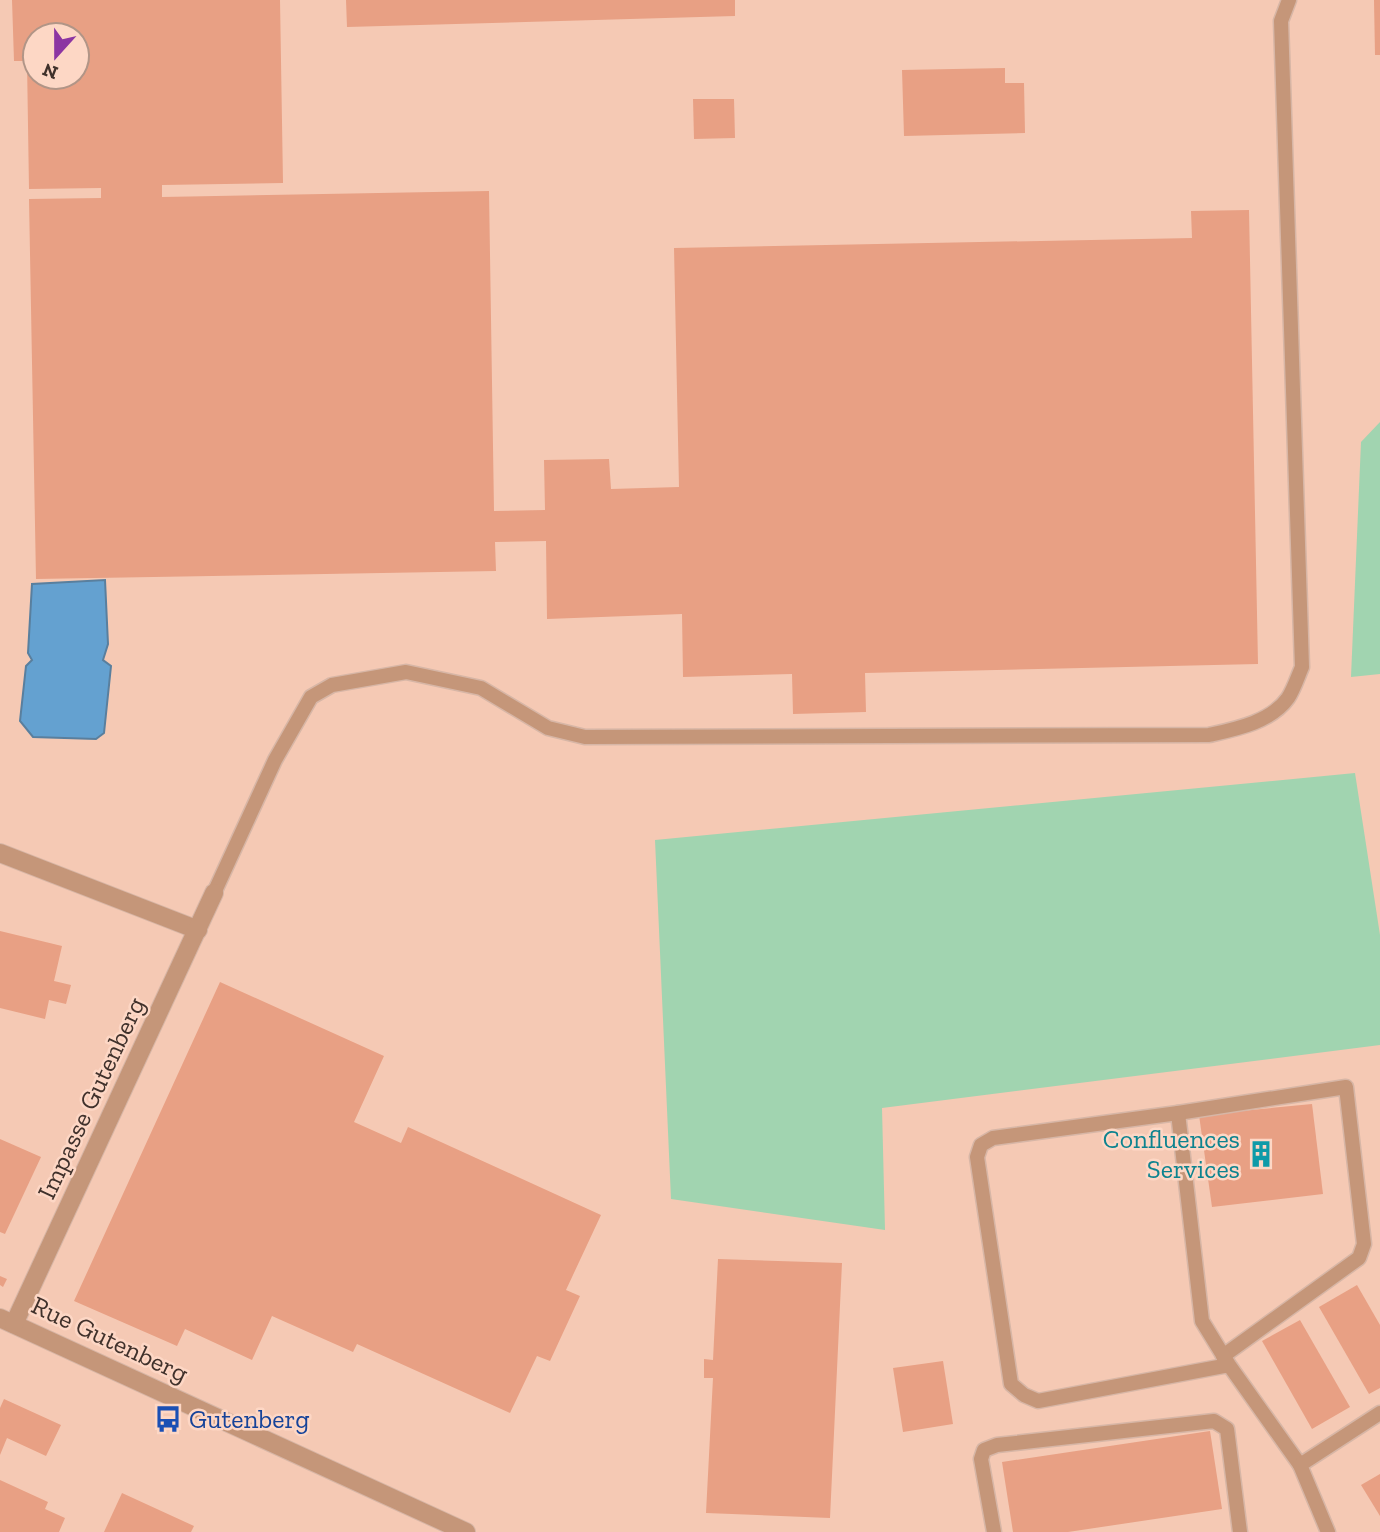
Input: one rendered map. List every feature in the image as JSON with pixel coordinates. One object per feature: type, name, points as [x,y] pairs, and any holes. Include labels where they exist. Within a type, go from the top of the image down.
[{"type":"street","points":[[0,853],[198,930]]},
{"type":"street","name":"Impasse Gutenberg","points":[[7,1321],[214,893]]},
{"type":"street","name":"Rue Gutenberg","points":[[7,1321],[466,1532]]},
{"type":"lane","points":[[214,893],[275,760],[311,697],[332,685],[406,672],[481,688],[548,728],[585,737],[1209,736],[1245,726],[1270,714],[1288,698],[1302,667],[1281,21],[1289,0]]},
{"type":"lane","points":[[1346,1087],[1364,1244],[1359,1258],[1226,1361],[1038,1401],[1024,1395],[1011,1384],[977,1157],[981,1145],[993,1138],[1346,1087]]},
{"type":"lane","points":[[1178,1113],[1202,1321],[1226,1361],[1300,1465],[1325,1532]]},
{"type":"lane","points":[[1300,1465],[1380,1413]]},
{"type":"lane","points":[[994,1532],[981,1459],[984,1450],[997,1445],[1214,1421],[1227,1429],[1240,1532]]},
{"type":"shaded area","points":[[0,0],[1380,0],[1380,1532],[0,1532]]},
{"type":"green space","points":[[1380,422],[1380,674],[1351,677],[1361,442]]},
{"type":"green space","points":[[1355,773],[1380,935],[1380,1045],[882,1108],[885,1230],[671,1199],[655,840]]},
{"type":"water","points":[[105,580],[108,644],[103,660],[111,666],[104,733],[96,739],[33,737],[20,721],[26,666],[32,660],[28,653],[32,584]]},
{"type":"building","points":[[12,0],[280,0],[283,183],[162,185],[162,197],[489,191],[494,511],[545,510],[544,460],[609,459],[611,489],[679,487],[674,248],[1192,238],[1191,211],[1249,210],[1258,664],[865,673],[866,712],[793,714],[792,674],[683,677],[682,614],[547,619],[546,541],[495,542],[496,571],[36,579],[29,199],[101,198],[101,188],[29,189],[27,91],[91,91],[91,21],[21,21],[21,61],[14,61]]},
{"type":"building","points":[[346,0],[735,0],[735,16],[347,27]]},
{"type":"building","points":[[1374,0],[1380,0],[1380,55],[1375,55]]},
{"type":"building","points":[[1005,68],[1005,83],[1024,83],[1025,133],[904,136],[902,70]]},
{"type":"building","points":[[693,99],[734,99],[735,138],[694,139]]},
{"type":"building","points":[[0,931],[62,946],[54,981],[71,985],[66,1004],[49,1000],[45,1019],[0,1008]]},
{"type":"building","points":[[220,982],[384,1056],[354,1122],[401,1143],[408,1127],[601,1215],[566,1290],[580,1296],[550,1361],[537,1356],[510,1413],[357,1344],[353,1352],[272,1316],[252,1360],[185,1329],[177,1346],[74,1301]]},
{"type":"building","name":"Confluences Services","points":[[1312,1104],[1323,1194],[1212,1207],[1199,1115]]},
{"type":"building","points":[[0,1139],[41,1157],[5,1234],[0,1232]]},
{"type":"building","points":[[718,1259],[842,1263],[830,1518],[706,1513],[713,1378],[704,1378],[704,1359],[713,1360]]},
{"type":"building","points":[[0,1276],[7,1279],[3,1287],[0,1285]]},
{"type":"building","points":[[1357,1285],[1380,1325],[1380,1388],[1369,1394],[1319,1307]]},
{"type":"building","points":[[1300,1320],[1350,1407],[1312,1429],[1262,1341]]},
{"type":"building","points":[[943,1361],[953,1424],[903,1432],[893,1368]]},
{"type":"building","points":[[4,1399],[61,1425],[46,1456],[7,1438],[0,1455],[0,1408]]},
{"type":"building","points":[[1210,1431],[1222,1509],[1068,1532],[1013,1532],[1002,1462]]},
{"type":"building","points":[[1380,1474],[1380,1516],[1361,1485]]},
{"type":"building","points":[[0,1480],[48,1502],[45,1509],[65,1518],[59,1532],[0,1532]]},
{"type":"building","points":[[122,1493],[194,1526],[191,1532],[104,1532]]},
{"type":"place","name":"Confluences Services","points":[[1261,1154]]},
{"type":"place","name":"Gutenberg","points":[[168,1419]]}]
